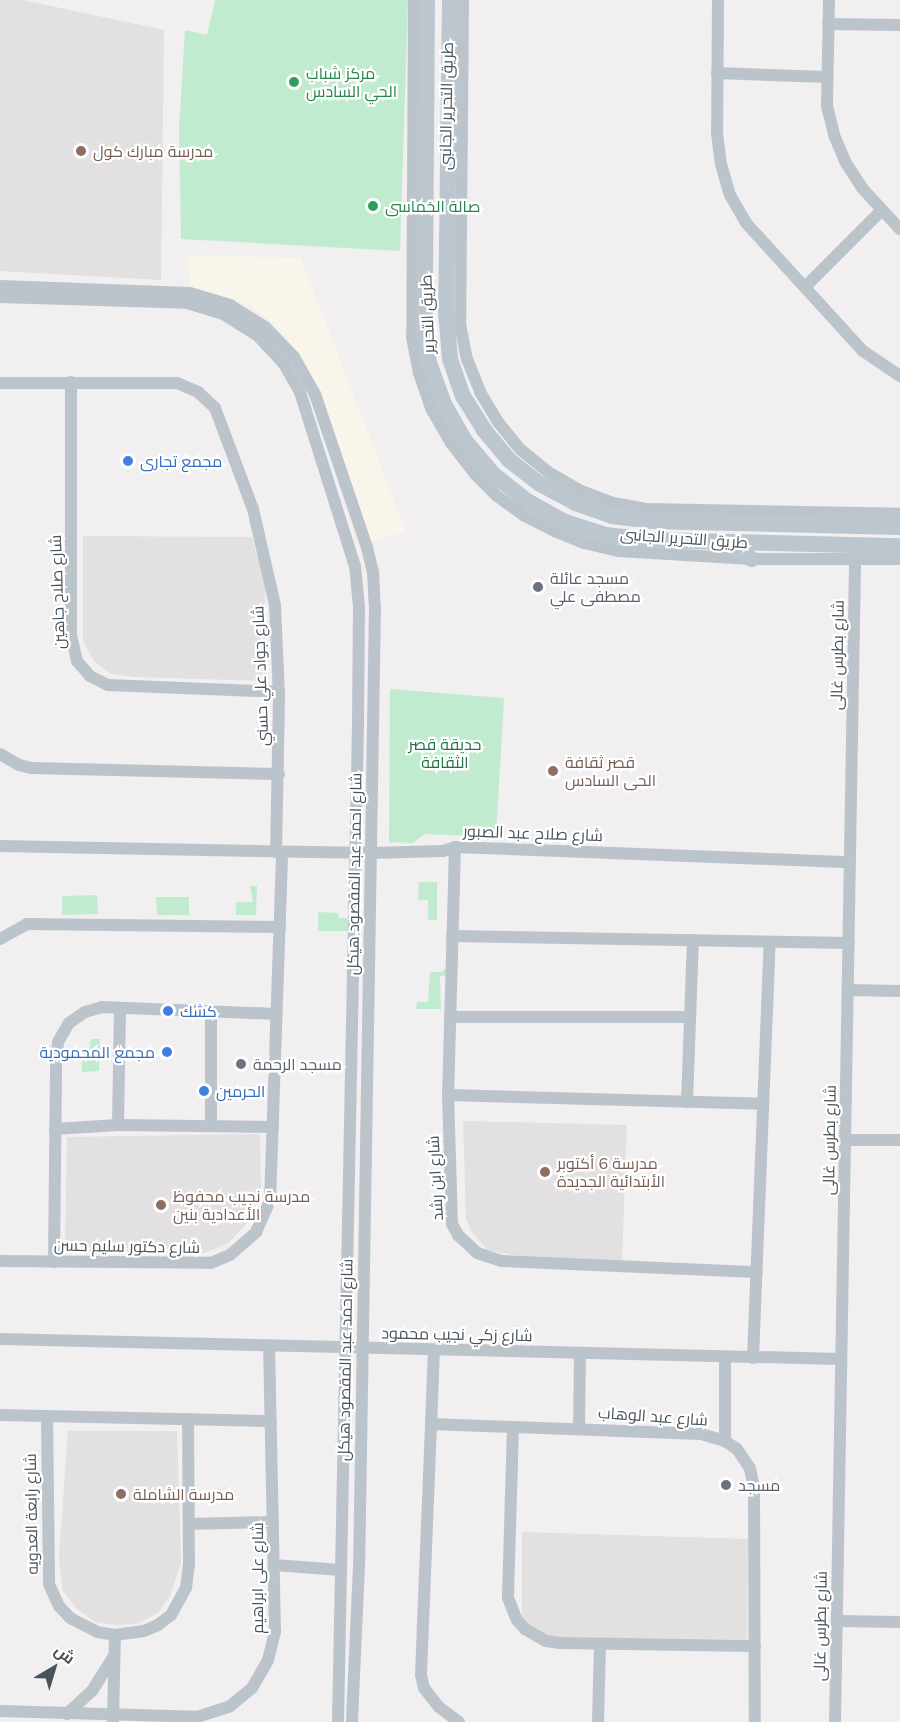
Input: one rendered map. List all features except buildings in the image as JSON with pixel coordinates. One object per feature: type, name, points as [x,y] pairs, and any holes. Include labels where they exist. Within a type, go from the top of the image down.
[{"type":"street","name":"طريق التحرير الجانبى","points":[[414,0],[414,354],[425,391],[437,418],[451,443],[475,474],[497,496],[525,516],[584,543],[618,551],[752,559],[900,560]]},
{"type":"street","name":"طريق التحرير","points":[[427,0],[425,327],[429,363],[444,404],[465,441],[493,474],[527,501],[554,515],[606,535],[649,540],[900,546]]},
{"type":"street","name":"طريق التحرير الجانبى","points":[[463,0],[460,324],[467,359],[480,392],[498,422],[521,450],[548,472],[579,490],[613,503],[647,509],[900,514]]},
{"type":"street","points":[[718,0],[717,133],[720,164],[730,195],[746,223],[863,351],[900,376]]},
{"type":"street","points":[[828,0],[827,106],[834,135],[846,163],[880,211],[900,229]]},
{"type":"street","points":[[427,18],[437,22],[450,7]]},
{"type":"street","name":"طريق التحرير","points":[[450,7],[446,311],[450,359],[464,396],[484,430],[509,460],[540,484],[575,503],[612,516],[651,521],[900,526]]},
{"type":"street","points":[[828,24],[900,25]]},
{"type":"street","points":[[426,57],[438,50],[451,57]]},
{"type":"street","points":[[717,73],[827,77]]},
{"type":"street","points":[[805,287],[880,211]]},
{"type":"street","points":[[413,294],[426,282]]},
{"type":"street","name":"شارع احمد عبد المقصود هيكل","points":[[0,286],[169,291],[210,298],[248,315],[265,327],[318,404],[368,549],[373,572],[375,606],[360,1348],[359,1566],[352,1722]]},
{"type":"street","name":"شارع احمد عبد المقصود هيكل","points":[[0,297],[188,303],[223,314],[241,324],[289,360],[293,377],[310,419],[355,566],[359,607],[356,853],[338,1722]]},
{"type":"street","points":[[446,311],[459,297]]},
{"type":"street","name":"شارع صلاح جاهين","points":[[71,382],[71,635],[77,661],[90,676],[108,685],[279,692]]},
{"type":"street","name":"شارع جواد علي حسني","points":[[0,383],[177,383],[198,392],[215,408],[248,493],[273,591],[279,692],[279,852]]},
{"type":"street","points":[[774,525],[789,511]]},
{"type":"street","points":[[525,516],[554,515]]},
{"type":"street","points":[[723,542],[752,559]]},
{"type":"street","name":"شارع بطرس غالى","points":[[835,1722],[855,560]]},
{"type":"street","points":[[359,607],[375,606]]},
{"type":"street","points":[[0,754],[19,765],[32,768],[279,774]]},
{"type":"street","name":"شارع صلاح عبد الصبور","points":[[0,846],[356,853],[443,851],[455,847],[850,862]]},
{"type":"street","name":"شارع ابن رشد","points":[[455,847],[448,1095],[452,1224],[466,1245],[477,1253],[502,1261],[757,1272]]},
{"type":"street","name":"شارع دكتور سليم حسن","points":[[0,1261],[211,1263],[230,1255],[256,1232],[270,1201],[280,927],[279,852]]},
{"type":"street","points":[[0,939],[27,924],[280,927]]},
{"type":"street","points":[[452,936],[849,943]]},
{"type":"street","points":[[687,1102],[693,940]]},
{"type":"street","points":[[753,1358],[770,942]]},
{"type":"street","points":[[848,990],[900,992]]},
{"type":"street","points":[[54,1262],[56,1059],[63,1032],[69,1023],[85,1012],[102,1007],[277,1014]]},
{"type":"street","points":[[118,1125],[120,1008]]},
{"type":"street","points":[[211,1011],[211,1126]]},
{"type":"street","points":[[450,1017],[690,1017]]},
{"type":"street","points":[[448,1095],[763,1104]]},
{"type":"street","points":[[55,1129],[118,1125],[273,1126]]},
{"type":"street","points":[[845,1140],[900,1140]]},
{"type":"street","name":"شارع زكي نجيب محمود","points":[[0,1339],[842,1359]]},
{"type":"street","name":"شارع على ابراهيم","points":[[0,1711],[113,1718],[197,1717],[219,1712],[241,1699],[261,1675],[273,1646],[274,1565],[269,1346]]},
{"type":"street","points":[[434,1350],[421,1675],[424,1688],[439,1707],[459,1722]]},
{"type":"street","points":[[579,1428],[580,1353]]},
{"type":"street","points":[[724,1441],[725,1357]]},
{"type":"street","points":[[0,1415],[271,1421]]},
{"type":"street","name":"شارع رابعة العدويه","points":[[47,1416],[49,1584],[52,1593],[70,1618],[83,1627],[115,1635],[144,1631],[158,1625],[180,1602],[186,1588],[189,1565],[188,1419]]},
{"type":"street","name":"شارع عبد الوهاب","points":[[431,1424],[702,1434],[724,1441],[744,1458],[753,1479],[755,1722]]},
{"type":"street","points":[[513,1427],[508,1598],[517,1620],[535,1636],[560,1643],[755,1646]]},
{"type":"street","points":[[189,1524],[273,1522]]},
{"type":"street","points":[[274,1565],[341,1570]]},
{"type":"street","points":[[837,1621],[900,1622]]},
{"type":"street","points":[[113,1718],[115,1635]]},
{"type":"street","points":[[598,1722],[600,1645]]},
{"type":"street","points":[[67,1714],[99,1682],[114,1653]]},
{"type":"shaded area","name":"مدرسة مبارك كول","points":[[0,0],[23,0],[164,30],[161,280],[0,271]]},
{"type":"shaded area","points":[[187,255],[301,258],[406,531],[372,542],[330,421],[298,352],[275,325],[251,306],[190,288]]},
{"type":"shaded area","points":[[83,536],[252,537],[265,583],[266,681],[134,677],[111,674],[94,661],[83,641]]},
{"type":"shaded area","name":"مدرسة 6 أكتوبر الأبتدائية الجديدة","points":[[463,1121],[627,1125],[622,1261],[512,1255],[487,1250],[472,1232],[466,1219]]},
{"type":"shaded area","name":"مدرسة نجيب محفوظ الأعدادية بنين","points":[[260,1134],[261,1190],[250,1220],[228,1243],[205,1253],[65,1252],[67,1137]]},
{"type":"shaded area","name":"مدرسة الشاملة","points":[[68,1431],[177,1431],[181,1562],[170,1596],[158,1613],[137,1624],[117,1625],[95,1622],[76,1608],[63,1591],[59,1558]]},
{"type":"shaded area","points":[[522,1532],[748,1539],[747,1639],[551,1638],[535,1634],[522,1618]]},
{"type":"green space","name":"مركز شباب الحي السادس","points":[[215,0],[408,0],[400,251],[181,239],[179,129],[185,30],[207,35]]},
{"type":"green space","name":"حديقة قصر الثقافة","points":[[390,689],[504,698],[496,837],[425,834],[413,843],[389,842]]},
{"type":"green space","points":[[419,882],[437,882],[437,920],[428,920],[428,900],[418,900]]},
{"type":"green space","points":[[250,886],[257,886],[256,915],[236,915],[236,902],[253,902]]},
{"type":"green space","points":[[97,895],[98,914],[62,915],[62,896]]},
{"type":"green space","points":[[156,897],[189,897],[189,915],[157,915]]},
{"type":"green space","points":[[318,912],[338,913],[339,918],[351,918],[351,931],[318,931]]},
{"type":"green space","points":[[444,969],[450,969],[450,976],[440,976],[441,1009],[416,1009],[417,1002],[428,1002],[430,972],[443,972]]},
{"type":"green space","points":[[91,1039],[100,1039],[99,1071],[82,1072],[82,1060],[89,1053]]},
{"type":"place","name":"مركز شباب الحي السادس","points":[[294,82]]},
{"type":"place","name":"مدرسة مبارك كول","points":[[81,151]]},
{"type":"place","name":"صالة الخماسى","points":[[373,206]]},
{"type":"place","name":"مجمع تجارى","points":[[128,461]]},
{"type":"place","name":"مسجد عائلة مصطفى علي","points":[[538,587]]},
{"type":"place","name":"قصر ثقافة الحى السادس","points":[[553,771]]},
{"type":"place","name":"كشك","points":[[168,1011]]},
{"type":"place","name":"مجمع المحمودية","points":[[167,1052]]},
{"type":"place","name":"مسجد الرحمة","points":[[241,1064]]},
{"type":"place","name":"الحرمين","points":[[204,1091]]},
{"type":"place","name":"مدرسة 6 أكتوبر الأبتدائية الجديدة","points":[[545,1172]]},
{"type":"place","name":"مدرسة نجيب محفوظ الأعدادية بنين","points":[[161,1205]]},
{"type":"place","name":"مسجد","points":[[726,1485]]},
{"type":"place","name":"مدرسة الشاملة","points":[[121,1494]]}]
